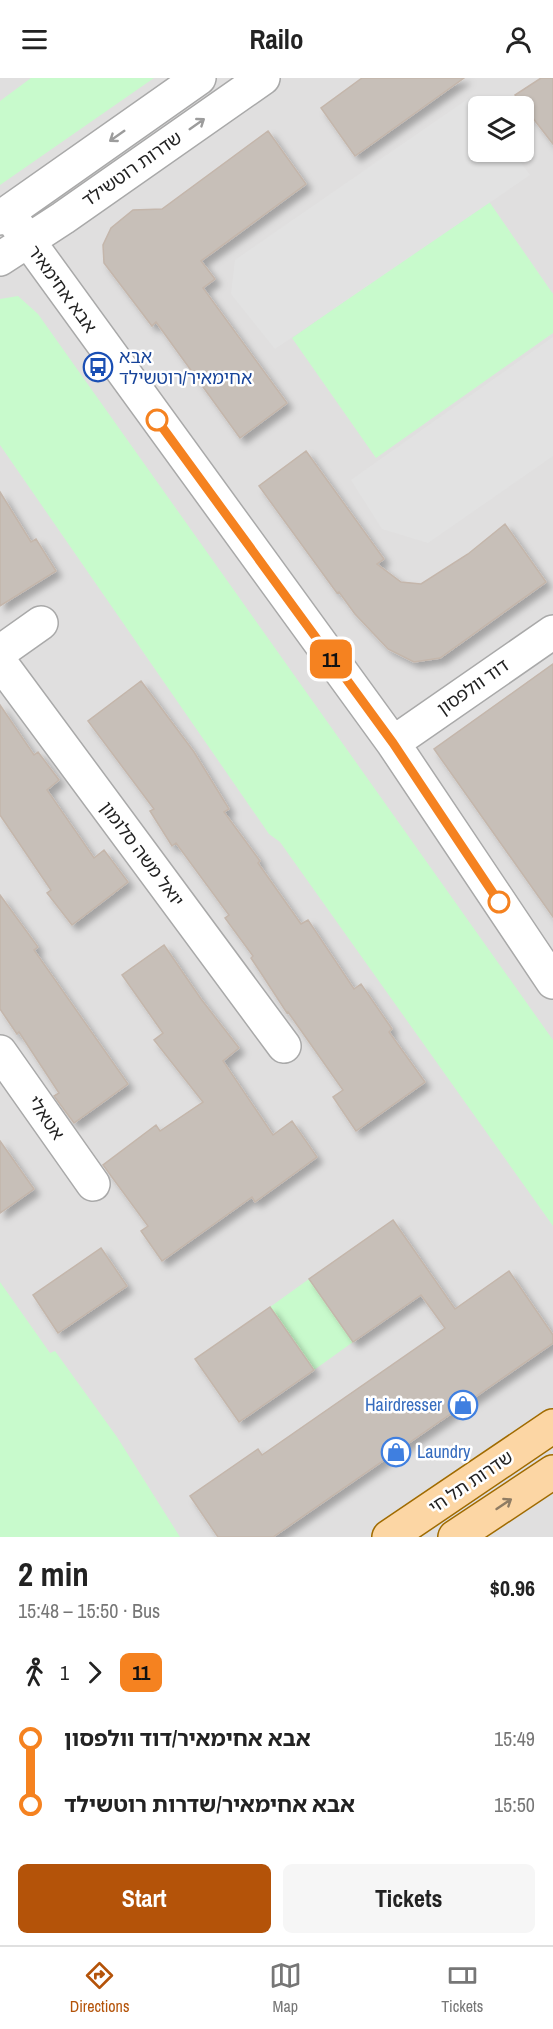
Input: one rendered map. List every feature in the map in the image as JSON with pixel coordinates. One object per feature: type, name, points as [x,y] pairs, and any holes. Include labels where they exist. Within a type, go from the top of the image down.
[{"type":"main road","name":"שדרות תל חי","points":[[389,1537],[553,1426]]},
{"type":"main road","name":"שדרות תל חי","points":[[455,1537],[553,1472]]},
{"type":"street","name":"שדרות רוטשילד","points":[[4,215],[199,78]]},
{"type":"street","name":"שדרות רוטשילד","points":[[0,259],[263,78]]},
{"type":"street","name":"אבא אחימאיר","points":[[4,215],[27,241],[393,743],[551,976]]},
{"type":"street","points":[[0,652],[41,623]]},
{"type":"street","name":"דוד וולפסון","points":[[393,743],[553,632]]},
{"type":"street","name":"יואל משה סלומון","points":[[0,662],[284,1046]]},
{"type":"street","name":"אטאלי","points":[[0,1052],[93,1184]]},
{"type":"shaded area","points":[[0,78],[553,78],[553,1537],[0,1537]]},
{"type":"shaded area","points":[[468,99],[468,162],[520,162],[530,175],[275,349],[231,294],[235,260]]},
{"type":"shaded area","points":[[553,337],[553,456],[428,543],[382,529],[351,480]]},
{"type":"green space","points":[[31,78],[154,78],[0,185],[0,101]]},
{"type":"green space","points":[[488,200],[553,294],[553,333],[376,458],[292,338]]},
{"type":"green space","points":[[18,296],[38,314],[553,1040],[553,1226],[280,842],[269,834],[0,445],[0,299]]},
{"type":"green space","points":[[309,1279],[353,1342],[314,1370],[270,1307]]},
{"type":"green space","points":[[0,1282],[50,1353],[55,1351],[117,1437],[180,1537],[0,1537]]},
{"type":"building","points":[[362,78],[464,78],[355,156],[321,108]]},
{"type":"building","points":[[541,78],[553,78],[553,144],[534,120],[534,96],[515,95]]},
{"type":"building","points":[[268,131],[306,184],[201,261],[215,279],[203,288],[287,403],[240,438],[156,322],[152,326],[104,263],[103,245],[111,228],[133,210],[162,209]]},
{"type":"building","points":[[306,451],[384,559],[377,564],[401,582],[421,584],[468,554],[505,524],[546,582],[440,658],[414,662],[388,649],[355,614],[339,592],[337,593],[259,486]]},
{"type":"building","points":[[0,492],[31,542],[36,539],[56,571],[0,606]]},
{"type":"building","points":[[553,664],[553,917],[434,749]]},
{"type":"building","points":[[141,681],[194,752],[229,809],[224,812],[260,861],[258,863],[301,924],[308,920],[354,989],[361,984],[392,1029],[389,1032],[425,1082],[356,1131],[333,1097],[343,1090],[287,1013],[251,958],[253,956],[225,918],[229,915],[176,843],[172,846],[150,811],[154,809],[88,721]]},
{"type":"building","points":[[0,705],[34,755],[38,752],[59,780],[47,790],[94,858],[104,850],[128,882],[72,925],[47,893],[51,890],[0,815]]},
{"type":"building","points":[[0,895],[38,947],[34,950],[128,1084],[74,1123],[54,1096],[59,1093],[19,1032],[17,1034],[0,1009]]},
{"type":"building","points":[[164,945],[201,999],[239,1048],[223,1061],[273,1135],[292,1121],[317,1157],[255,1202],[252,1197],[162,1261],[141,1231],[148,1226],[103,1165],[156,1125],[160,1131],[203,1102],[154,1040],[163,1033],[122,975]]},
{"type":"building","points":[[0,1141],[34,1189],[0,1213]]},
{"type":"building","points":[[393,1220],[455,1309],[509,1271],[553,1335],[553,1343],[273,1537],[218,1537],[190,1496],[258,1449],[262,1455],[445,1328],[421,1295],[353,1342],[309,1279]]},
{"type":"building","points":[[101,1248],[127,1286],[58,1333],[33,1295]]},
{"type":"building","points":[[270,1307],[314,1370],[239,1422],[195,1359]]},
{"type":"bus line","name":"11","points":[[157,420],[393,743],[499,902]]},
{"type":"place","name":"אבא אחימאיר/רוטשילד","points":[[98,367]]},
{"type":"place","name":"Hairdresser","points":[[463,1405]]},
{"type":"place","name":"Laundry","points":[[396,1452]]}]
